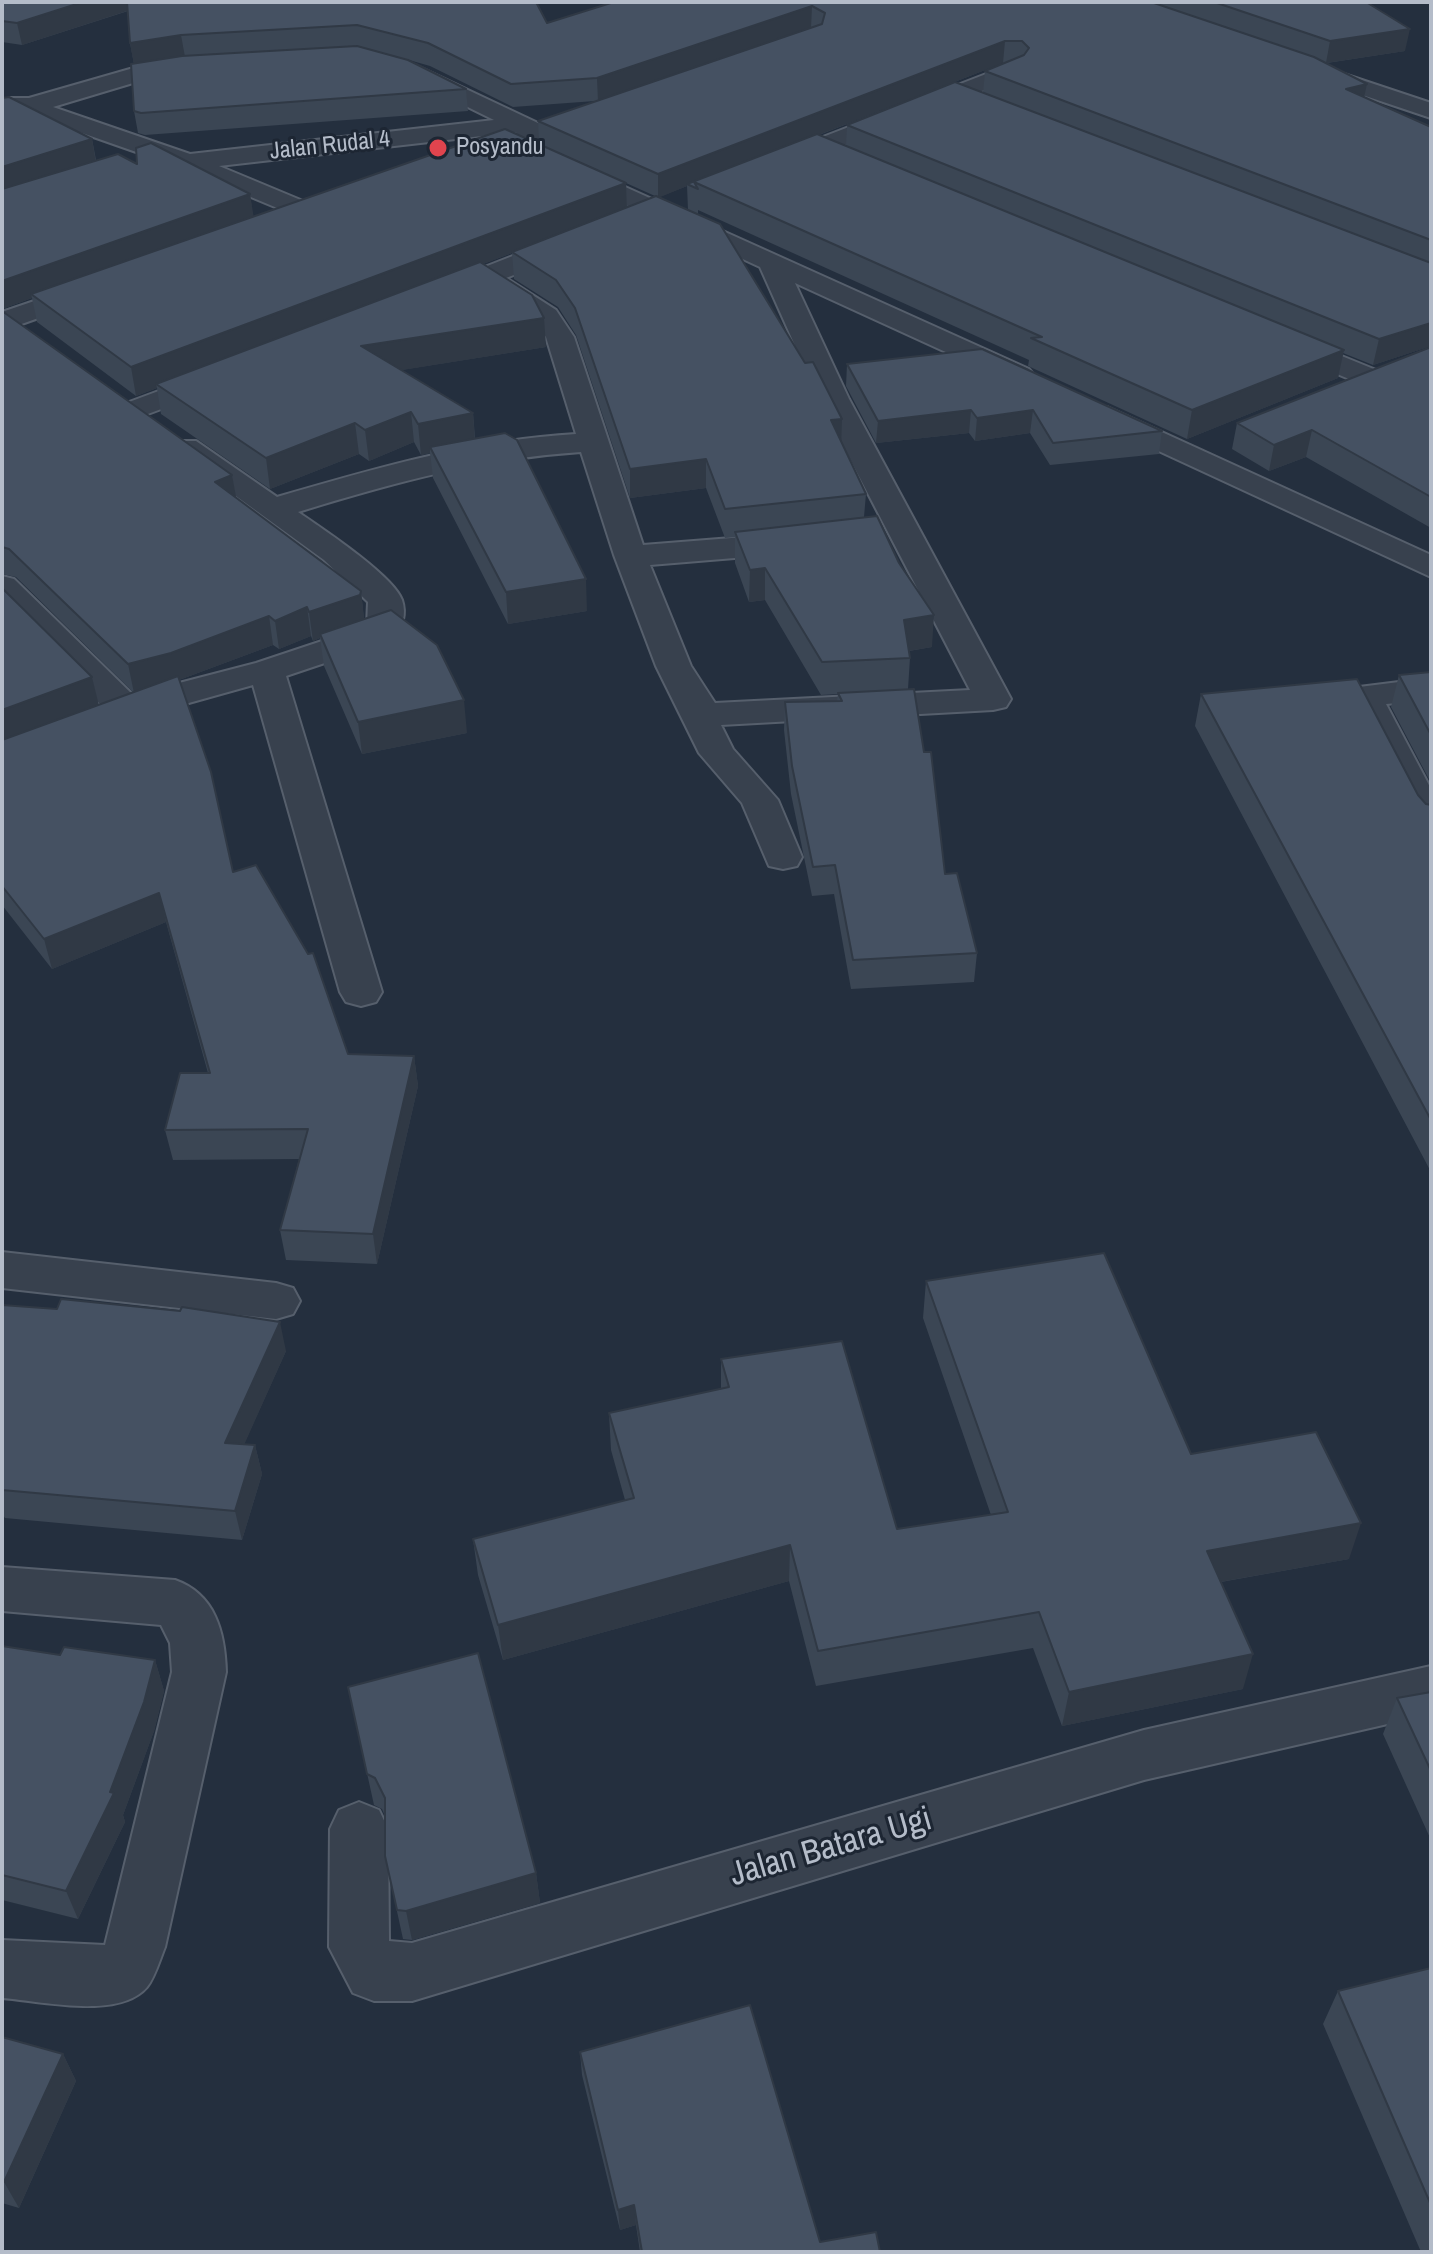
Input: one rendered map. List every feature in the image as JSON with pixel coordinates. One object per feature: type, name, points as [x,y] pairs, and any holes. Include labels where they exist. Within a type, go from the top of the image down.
[{"type":"street","points":[[393,63],[656,208],[1044,387]]},
{"type":"street","points":[[1295,64],[1431,111]]},
{"type":"street","points":[[2,114],[130,76],[212,65]]},
{"type":"street","points":[[759,170],[1012,71]]},
{"type":"street","points":[[2,95],[188,162],[306,212]]},
{"type":"street","points":[[956,95],[985,106]]},
{"type":"street","points":[[436,168],[522,134],[624,103]]},
{"type":"street","name":"Jalan Rudal 4","points":[[188,162],[522,134]]},
{"type":"street","points":[[817,148],[847,161]]},
{"type":"street","points":[[117,168],[160,154]]},
{"type":"street","points":[[628,220],[686,197]]},
{"type":"street","points":[[277,222],[335,202]]},
{"type":"street","points":[[412,305],[585,237]]},
{"type":"street","points":[[691,701],[702,712],[728,715],[993,699],[890,532],[771,261]]},
{"type":"street","points":[[486,277],[546,316],[560,337],[630,555],[691,701],[717,753],[759,800],[783,857]]},
{"type":"street","points":[[15,326],[113,281]]},
{"type":"street","points":[[1254,329],[1371,378]]},
{"type":"street","points":[[1328,394],[1401,367]]},
{"type":"street","points":[[2,586],[36,616],[112,715],[172,694],[267,671],[381,633],[387,621],[385,599],[336,553],[119,402],[235,372]]},
{"type":"street","points":[[1087,407],[1431,567]]},
{"type":"street","points":[[1188,453],[1230,435]]},
{"type":"street","points":[[272,509],[424,464],[530,446],[593,442]]},
{"type":"street","points":[[630,555],[725,551],[830,539]]},
{"type":"street","points":[[2,628],[36,616]]},
{"type":"street","points":[[267,671],[361,992]]},
{"type":"street","points":[[1427,810],[1364,696],[1431,689]]},
{"type":"street","points":[[2,1270],[276,1301]]},
{"type":"street","points":[[2,1589],[175,1603],[188,1616],[199,1638],[199,1672],[135,1947],[126,1966],[110,1978],[2,1969]]},
{"type":"street","name":"Jalan Batara Ugi","points":[[359,1829],[359,1947],[374,1972],[412,1972],[1144,1755],[1431,1690]]},
{"type":"building","points":[[2,2],[83,2],[17,23],[2,21]]},
{"type":"building","points":[[127,2],[536,2],[547,23],[614,2],[1151,2],[1314,57],[1367,84],[1346,89],[1431,127],[1431,240],[985,71],[1024,55],[1029,48],[1022,41],[1005,41],[658,174],[538,121],[822,24],[825,13],[812,6],[597,78],[511,84],[428,43],[357,25],[181,35],[130,43]]},
{"type":"building","points":[[1214,2],[1366,2],[1410,29],[1330,41]]},
{"type":"building","points":[[357,46],[408,60],[466,89],[141,113],[134,111],[131,64],[182,56]]},
{"type":"building","points":[[955,82],[1431,263],[1431,323],[1379,339],[847,125]]},
{"type":"building","points":[[9,97],[92,139],[2,167],[2,98]]},
{"type":"building","points":[[505,129],[626,183],[131,367],[31,294]]},
{"type":"building","points":[[817,134],[1344,350],[1192,410],[1031,338],[1042,337],[694,182],[698,189],[687,184]]},
{"type":"building","points":[[151,143],[250,194],[2,281],[2,189],[118,154],[137,164],[136,148]]},
{"type":"building","points":[[656,196],[720,224],[805,363],[813,362],[842,419],[831,420],[866,494],[725,509],[706,459],[630,469],[575,308],[556,280],[512,252]]},
{"type":"building","points":[[480,262],[532,295],[544,318],[361,346],[473,413],[418,424],[411,412],[365,430],[355,423],[266,458],[156,384]]},
{"type":"building","points":[[2,311],[232,475],[215,482],[361,591],[360,595],[309,612],[307,607],[275,621],[269,616],[171,653],[128,664],[9,549],[2,547]]},
{"type":"building","points":[[1431,347],[1431,497],[1312,430],[1274,445],[1237,423]]},
{"type":"building","points":[[982,349],[1162,431],[1053,443],[1033,410],[977,418],[971,410],[878,421],[847,364]]},
{"type":"building","points":[[505,433],[517,440],[586,579],[506,592],[430,447]]},
{"type":"building","points":[[877,516],[899,563],[934,615],[904,620],[910,658],[822,662],[765,568],[750,570],[735,532]]},
{"type":"building","points":[[2,588],[92,677],[2,710]]},
{"type":"building","points":[[391,610],[437,645],[464,700],[358,722],[320,634]]},
{"type":"building","points":[[1431,672],[1431,735],[1399,675]]},
{"type":"building","points":[[178,676],[211,772],[233,872],[256,865],[308,954],[313,953],[348,1054],[414,1056],[373,1234],[280,1230],[308,1129],[165,1130],[180,1073],[210,1073],[159,893],[44,939],[2,886],[2,740]]},
{"type":"building","points":[[1357,679],[1418,795],[1431,805],[1431,1120],[1201,694]]},
{"type":"building","points":[[914,689],[924,752],[931,752],[945,874],[957,873],[977,953],[853,960],[835,865],[813,867],[792,766],[785,702],[842,701],[838,693]]},
{"type":"building","points":[[1104,1253],[1191,1454],[1316,1432],[1361,1523],[1207,1551],[1253,1654],[1069,1692],[1039,1612],[818,1651],[790,1545],[498,1625],[473,1539],[634,1498],[609,1413],[729,1387],[721,1359],[842,1341],[897,1529],[1008,1512],[926,1281]]},
{"type":"building","points":[[61,1299],[180,1311],[182,1307],[280,1322],[225,1443],[255,1445],[235,1511],[2,1490],[2,1305],[57,1309]]},
{"type":"building","points":[[2,1646],[60,1655],[64,1647],[155,1660],[144,1702],[110,1792],[114,1793],[66,1891],[2,1875]]},
{"type":"building","points":[[478,1653],[536,1873],[406,1911],[397,1910],[385,1856],[385,1798],[375,1778],[367,1774],[348,1687]]},
{"type":"building","points":[[1431,1692],[1431,1771],[1397,1698]]},
{"type":"building","points":[[1431,1968],[1431,2205],[1338,1991]]},
{"type":"building","points":[[750,2005],[820,2242],[876,2232],[880,2252],[642,2252],[634,2205],[618,2210],[580,2052]]},
{"type":"building","points":[[2,2037],[63,2054],[4,2182],[2,2181]]},
{"type":"place","name":"Posyandu","points":[[438,148]]}]
